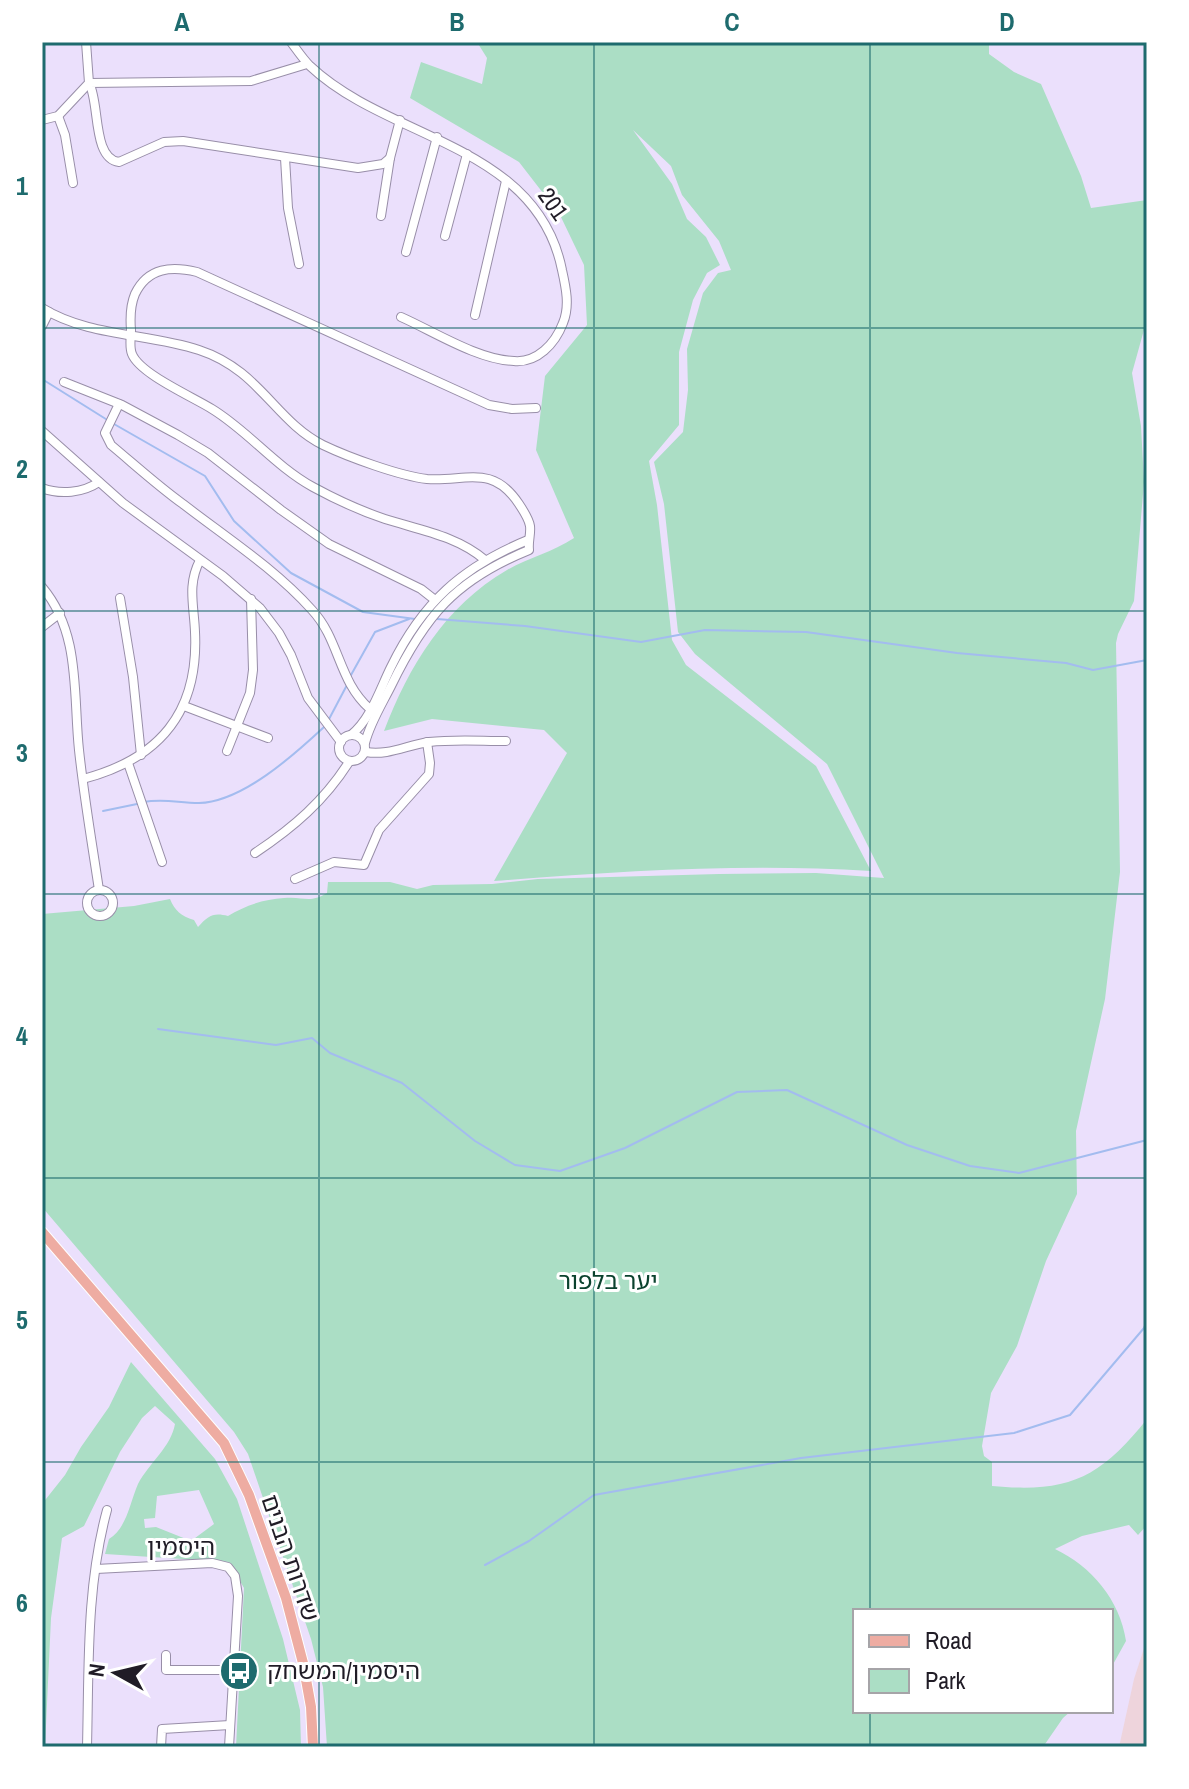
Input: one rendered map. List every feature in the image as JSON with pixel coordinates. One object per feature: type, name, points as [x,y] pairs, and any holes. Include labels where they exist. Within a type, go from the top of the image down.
[{"type":"main road","name":"שדרות הבנים","points":[[42,1232],[224,1443],[271,1552],[303,1663],[311,1707],[313,1747]]},
{"type":"street","points":[[86,42],[89,83],[94,91],[102,142],[112,161],[119,162],[173,141],[206,143],[358,168],[383,164],[390,158]]},
{"type":"street","name":"201","points":[[291,42],[307,64],[322,77],[364,103],[437,137],[506,181],[540,215],[552,238],[561,265],[567,314],[549,347],[525,362],[487,356],[401,317]]},
{"type":"street","points":[[42,120],[58,116],[89,83],[251,81],[307,64]]},
{"type":"street","points":[[58,116],[65,135],[73,183]]},
{"type":"street","points":[[381,216],[390,158],[400,120]]},
{"type":"street","points":[[406,252],[437,137]]},
{"type":"street","points":[[445,236],[467,154]]},
{"type":"street","points":[[285,158],[288,208],[299,264]]},
{"type":"street","points":[[475,315],[506,181]]},
{"type":"street","points":[[485,560],[472,549],[449,538],[380,517],[291,474],[214,410],[145,369],[133,358],[131,310],[142,283],[151,274],[165,268],[181,268],[197,272],[489,405],[512,409],[536,408]]},
{"type":"street","points":[[42,326],[46,310],[83,326],[199,350],[224,360],[244,373],[308,436],[323,445],[416,477],[441,479],[473,475],[493,481],[514,496],[522,507],[530,525],[528,545]]},
{"type":"street","points":[[64,382],[119,404],[208,453],[329,544],[421,589],[434,605]]},
{"type":"street","points":[[119,404],[105,433],[111,445],[181,503],[237,543],[301,598],[325,625],[351,689],[370,709]]},
{"type":"street","points":[[42,431],[123,503],[251,599],[279,633],[308,698],[341,742],[340,753],[349,762]]},
{"type":"street","points":[[42,488],[68,492],[99,482]]},
{"type":"street","points":[[341,742],[359,729],[412,637],[455,579],[485,560],[528,545]]},
{"type":"street","points":[[434,605],[528,545]]},
{"type":"street","points":[[83,779],[128,763],[141,755],[160,740],[184,706],[194,669],[195,631],[191,590],[200,560]]},
{"type":"street","points":[[42,587],[60,613],[73,660],[83,779],[99,890]]},
{"type":"street","points":[[120,598],[133,677],[141,755]]},
{"type":"street","points":[[227,751],[250,693],[253,670],[251,599]]},
{"type":"street","points":[[42,627],[60,613]]},
{"type":"street","points":[[349,762],[358,761],[368,731],[412,637]]},
{"type":"street","points":[[184,706],[268,738]]},
{"type":"street","points":[[351,735],[358,736],[365,747],[382,753],[427,742],[506,741]]},
{"type":"street","points":[[295,879],[334,862],[364,865],[379,830],[429,774],[427,742]]},
{"type":"street","points":[[255,853],[308,814],[333,788],[349,762]]},
{"type":"street","points":[[128,763],[162,862]]},
{"type":"street","points":[[87,1747],[88,1646],[98,1545],[107,1510]]},
{"type":"street","name":"היסמין","points":[[96,1569],[212,1563],[228,1567],[235,1576],[238,1596],[229,1747]]},
{"type":"street","points":[[166,1655],[166,1670],[234,1670]]},
{"type":"street","points":[[161,1747],[162,1729],[230,1725]]},
{"type":"shaded area","points":[[1147,1639],[1147,1747],[1119,1747],[1134,1679]]},
{"type":"green space","name":"יער בלפור","points":[[477,42],[989,42],[989,54],[1014,72],[1041,84],[1081,176],[1091,208],[1147,200],[1147,319],[1132,373],[1141,426],[1144,482],[1134,601],[1116,643],[1120,872],[1105,999],[1076,1131],[1077,1194],[1046,1261],[1017,1346],[991,1393],[982,1446],[984,1456],[992,1462],[992,1486],[1019,1488],[1062,1484],[1080,1478],[1113,1456],[1147,1419],[1147,1525],[1138,1535],[1129,1525],[1082,1536],[1055,1549],[1080,1565],[1102,1586],[1117,1612],[1126,1641],[1113,1664],[1113,1609],[853,1609],[853,1713],[1069,1713],[1043,1747],[327,1747],[323,1687],[311,1639],[248,1454],[234,1432],[42,1207],[42,914],[134,906],[170,899],[179,912],[194,920],[198,927],[211,916],[228,916],[262,901],[316,898],[327,893],[328,882],[390,882],[417,889],[433,885],[538,879],[719,874],[816,873],[884,878],[827,764],[695,654],[678,632],[664,504],[654,462],[683,432],[688,390],[687,349],[703,293],[718,273],[731,270],[719,241],[682,195],[671,166],[633,130],[672,184],[687,219],[706,237],[720,265],[707,273],[693,300],[679,352],[679,425],[649,461],[672,640],[686,665],[816,766],[871,871],[682,869],[494,881],[567,753],[544,730],[432,719],[384,731],[418,661],[447,620],[465,601],[507,570],[574,538],[536,450],[545,376],[587,325],[584,265],[560,215],[519,162],[410,98],[421,62],[482,84],[487,58]]},
{"type":"green space","points":[[131,1362],[215,1459],[237,1499],[283,1639],[300,1710],[301,1747],[236,1747],[244,1588],[229,1562],[105,1554],[109,1539],[124,1522],[138,1484],[173,1432],[175,1424],[155,1406],[142,1418],[120,1452],[84,1526],[62,1538],[51,1618],[45,1747],[42,1747],[42,1504],[65,1475],[109,1407]],"holes":[[[199,1490],[214,1524],[191,1541],[156,1527],[145,1528],[144,1519],[155,1518],[157,1496]]]},
{"type":"waterway","points":[[42,379],[109,421]]},
{"type":"waterway","points":[[114,424],[205,476],[234,521],[291,573],[363,612],[415,619]]},
{"type":"waterway","points":[[351,675],[375,632],[409,619]]},
{"type":"waterway","points":[[437,619],[525,626],[641,642],[705,630],[806,632],[957,653],[1066,663],[1093,670],[1147,660]]},
{"type":"waterway","points":[[328,721],[347,685]]},
{"type":"waterway","points":[[143,802],[199,803],[232,795],[266,775],[324,727]]},
{"type":"waterway","points":[[103,811],[137,804]]},
{"type":"waterway","points":[[158,1029],[276,1045],[312,1038],[330,1053],[402,1083],[475,1141],[515,1165],[560,1171],[625,1148],[737,1092],[787,1090],[907,1145],[970,1166],[1019,1173],[1147,1140]]},
{"type":"waterway","points":[[485,1565],[529,1541],[594,1495],[801,1458],[1014,1433],[1070,1415],[1147,1321]]},
{"type":"place","name":"היסמין/המשחק","points":[[239,1671]]}]
